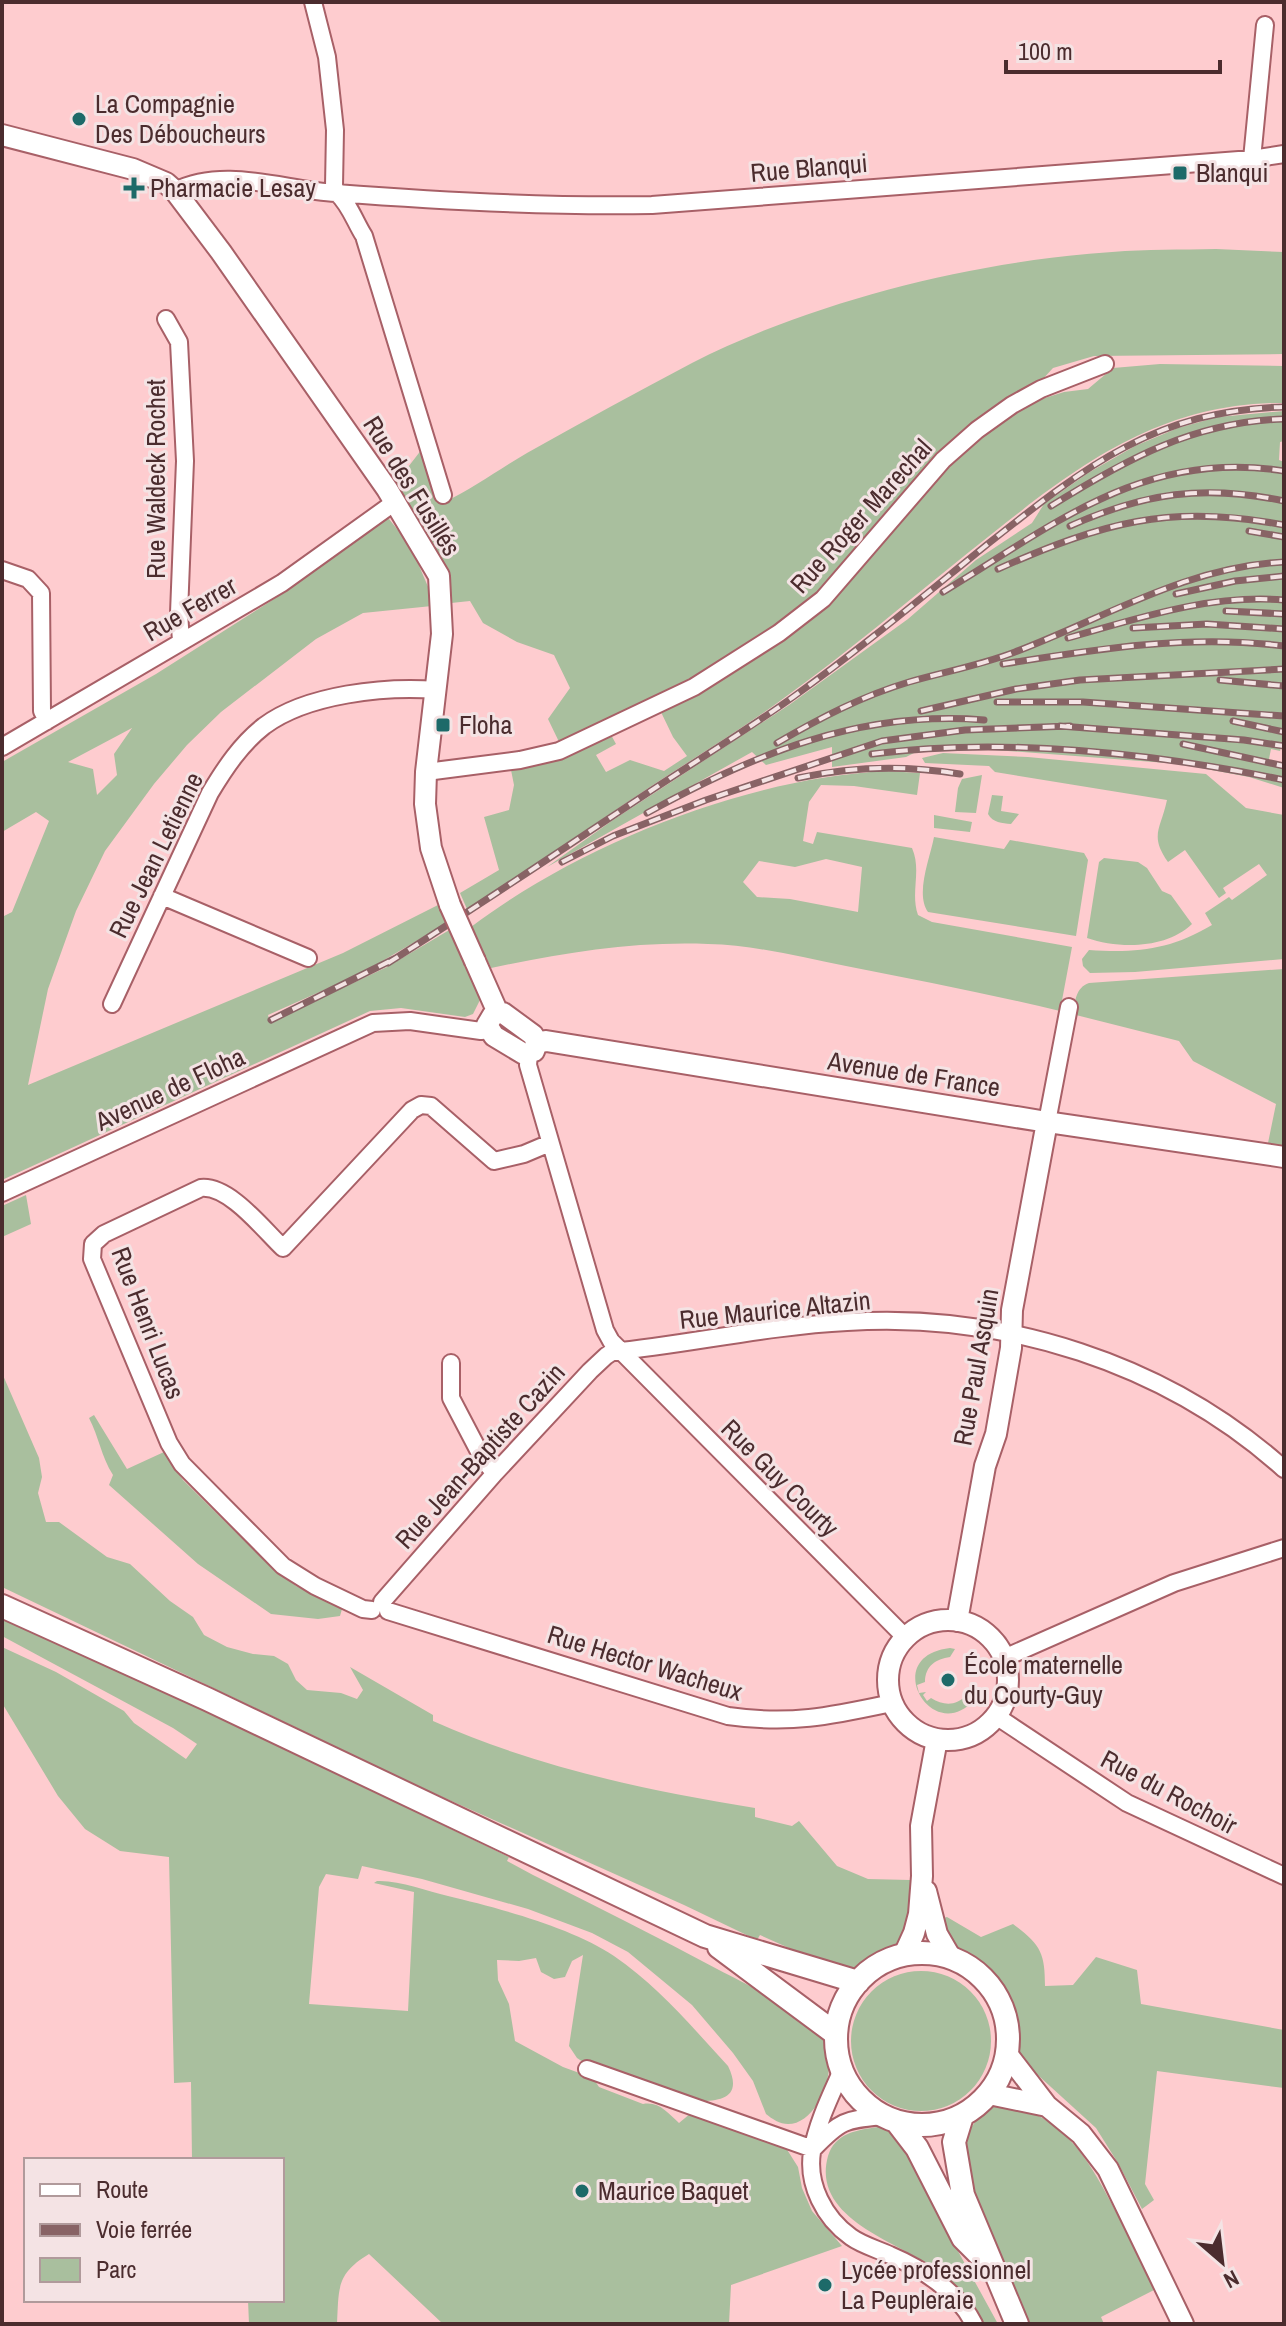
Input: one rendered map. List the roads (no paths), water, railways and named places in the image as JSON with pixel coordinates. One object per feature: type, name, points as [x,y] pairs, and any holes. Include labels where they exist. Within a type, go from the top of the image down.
[{"type":"main road","points":[[2,1606],[207,1699],[705,1936],[858,1982]]},
{"type":"main road","points":[[705,1936],[836,2034]]},
{"type":"main road","points":[[890,2119],[930,2125],[962,2116],[989,2094],[1000,2075],[1007,2054],[1007,2024],[997,1996],[977,1973],[951,1958],[935,1954],[904,1955],[879,1965],[858,1982],[842,2006],[836,2034],[837,2052],[842,2070],[858,2097],[890,2119],[917,2148],[963,2238],[993,2270]]},
{"type":"main road","points":[[962,2116],[954,2142],[963,2195],[1017,2324]]},
{"type":"street","points":[[313,2],[327,57],[335,130],[334,186],[347,203],[364,236],[443,495]]},
{"type":"street","points":[[1252,159],[1265,25]]},
{"type":"street","points":[[2,135],[133,169],[166,183],[175,191]]},
{"type":"street","name":"Rue Blanqui","points":[[175,191],[192,183],[218,178],[337,193],[592,206],[652,205],[1252,159],[1284,154]]},
{"type":"street","name":"Rue des Fusillés","points":[[175,191],[395,502],[439,576],[442,634],[425,804],[431,848],[450,905],[475,961],[493,1022]]},
{"type":"street","name":"Rue Waldeck Rochet","points":[[166,319],[179,342],[185,461],[179,613],[181,641]]},
{"type":"street","name":"Rue Roger Marechal","points":[[426,772],[520,760],[559,751],[694,687],[779,633],[823,599],[943,460],[977,430],[1041,389],[1105,364]]},
{"type":"street","name":"Rue Ferrer","points":[[2,747],[282,583],[395,502]]},
{"type":"street","points":[[2,570],[28,579],[41,593],[42,711],[47,721]]},
{"type":"street","name":"Rue Jean Letienne","points":[[112,1004],[210,793],[227,765],[266,725],[310,704],[341,696],[409,689],[437,690]]},
{"type":"street","points":[[162,896],[308,958]]},
{"type":"street","points":[[1047,1122],[1069,1007]]},
{"type":"street","points":[[493,1022],[503,1013],[533,1035],[533,1048]]},
{"type":"street","name":"Avenue de Floha","points":[[2,1193],[358,1028],[398,1020],[481,1031],[493,1022]]},
{"type":"street","name":"Avenue de France","points":[[533,1048],[546,1041],[1284,1157]]},
{"type":"street","name":"Rue Guy Courty","points":[[533,1048],[531,1076],[605,1330],[620,1352],[906,1638]]},
{"type":"street","name":"Rue Henri Lucas","points":[[182,1464],[169,1443],[92,1259],[93,1244],[104,1234],[201,1188],[210,1187],[224,1191],[283,1248],[412,1110],[421,1105],[431,1106],[494,1161],[524,1154],[550,1143]]},
{"type":"street","name":"Rue Paul Asquin","points":[[957,1621],[985,1466],[996,1434],[1011,1348],[1012,1310],[1047,1122]]},
{"type":"street","name":"Rue Maurice Altazin","points":[[620,1352],[849,1321],[946,1325],[1011,1332],[1148,1377],[1228,1425],[1284,1469]]},
{"type":"street","name":"Rue Jean-Baptiste Cazin","points":[[381,1608],[495,1473],[606,1356],[620,1352]]},
{"type":"street","points":[[451,1363],[451,1398],[484,1461],[495,1473]]},
{"type":"street","name":"Rue Hector Wacheux","points":[[182,1464],[283,1566],[315,1586],[363,1609],[381,1608],[728,1716],[760,1721],[794,1721],[892,1703]]},
{"type":"street","points":[[1004,1658],[1174,1583],[1284,1548]]},
{"type":"street","points":[[957,1621],[986,1634],[1004,1658],[1008,1688],[996,1716],[983,1729],[966,1738],[937,1739],[914,1730],[901,1718],[892,1703],[889,1690],[891,1662],[906,1638],[932,1623],[957,1621]]},
{"type":"street","name":"Rue du Rochoir","points":[[996,1716],[1127,1803],[1279,1871]]},
{"type":"street","points":[[904,1955],[919,1914],[921,1826],[937,1739]]},
{"type":"street","points":[[922,1876],[937,1934],[951,1958]]},
{"type":"street","points":[[1007,2054],[1047,2106],[1081,2134],[1108,2169],[1183,2324]]},
{"type":"street","points":[[587,2069],[813,2149]]},
{"type":"street","points":[[842,2070],[821,2118],[813,2149],[812,2181],[819,2199],[839,2228],[854,2239],[895,2257],[942,2285],[957,2299],[974,2324]]},
{"type":"street","points":[[989,2094],[1047,2106]]},
{"type":"street","points":[[813,2149],[838,2124],[848,2120],[890,2119]]},
{"type":"railway","points":[[388,963],[793,697],[1019,519],[1087,470],[1157,432],[1196,419],[1284,407]]},
{"type":"railway","points":[[1051,506],[1134,459],[1190,435],[1220,427],[1284,419]]},
{"type":"railway","points":[[943,592],[1063,518],[1145,482],[1188,471],[1234,467],[1284,471]]},
{"type":"railway","points":[[1070,526],[1123,506],[1175,495],[1227,493],[1284,501]]},
{"type":"railway","points":[[998,569],[1070,540],[1137,522],[1205,516],[1284,525]]},
{"type":"railway","points":[[1249,531],[1284,537]]},
{"type":"railway","points":[[777,743],[825,716],[875,694],[1015,652],[1179,584],[1213,573],[1284,562]]},
{"type":"railway","points":[[1176,594],[1235,581],[1284,576]]},
{"type":"railway","points":[[1068,638],[1201,604],[1284,600]]},
{"type":"railway","points":[[1226,611],[1284,614]]},
{"type":"railway","points":[[1133,628],[1207,624],[1284,629]]},
{"type":"railway","points":[[1003,664],[1178,642],[1284,646]]},
{"type":"railway","points":[[921,711],[1016,689],[1080,680],[1284,669]]},
{"type":"railway","points":[[1220,680],[1284,686]]},
{"type":"railway","points":[[997,702],[1083,702],[1284,716]]},
{"type":"railway","points":[[647,813],[768,755],[851,729],[938,719],[984,720]]},
{"type":"railway","points":[[1233,721],[1284,732]]},
{"type":"railway","points":[[1060,726],[1244,740],[1284,746]]},
{"type":"railway","points":[[562,862],[613,836],[706,800],[882,741],[965,730],[1070,726]]},
{"type":"railway","points":[[1183,744],[1284,766]]},
{"type":"railway","points":[[872,754],[974,747],[1079,750],[1183,762],[1284,780]]},
{"type":"railway","points":[[798,778],[879,768],[960,774]]},
{"type":"railway","points":[[271,1020],[396,958]]},
{"type":"place","name":"La Compagnie Des Déboucheurs","points":[[79,119]]},
{"type":"place","name":"Blanqui","points":[[1180,173]]},
{"type":"place","name":"Pharmacie Lesay","points":[[134,188]]},
{"type":"place","name":"Floha","points":[[443,725]]},
{"type":"place","name":"École maternelle du Courty-Guy","points":[[948,1680]]},
{"type":"place","name":"Maurice Baquet","points":[[582,2191]]},
{"type":"place","name":"Lycée professionnel La Peupleraie","points":[[825,2285]]}]
